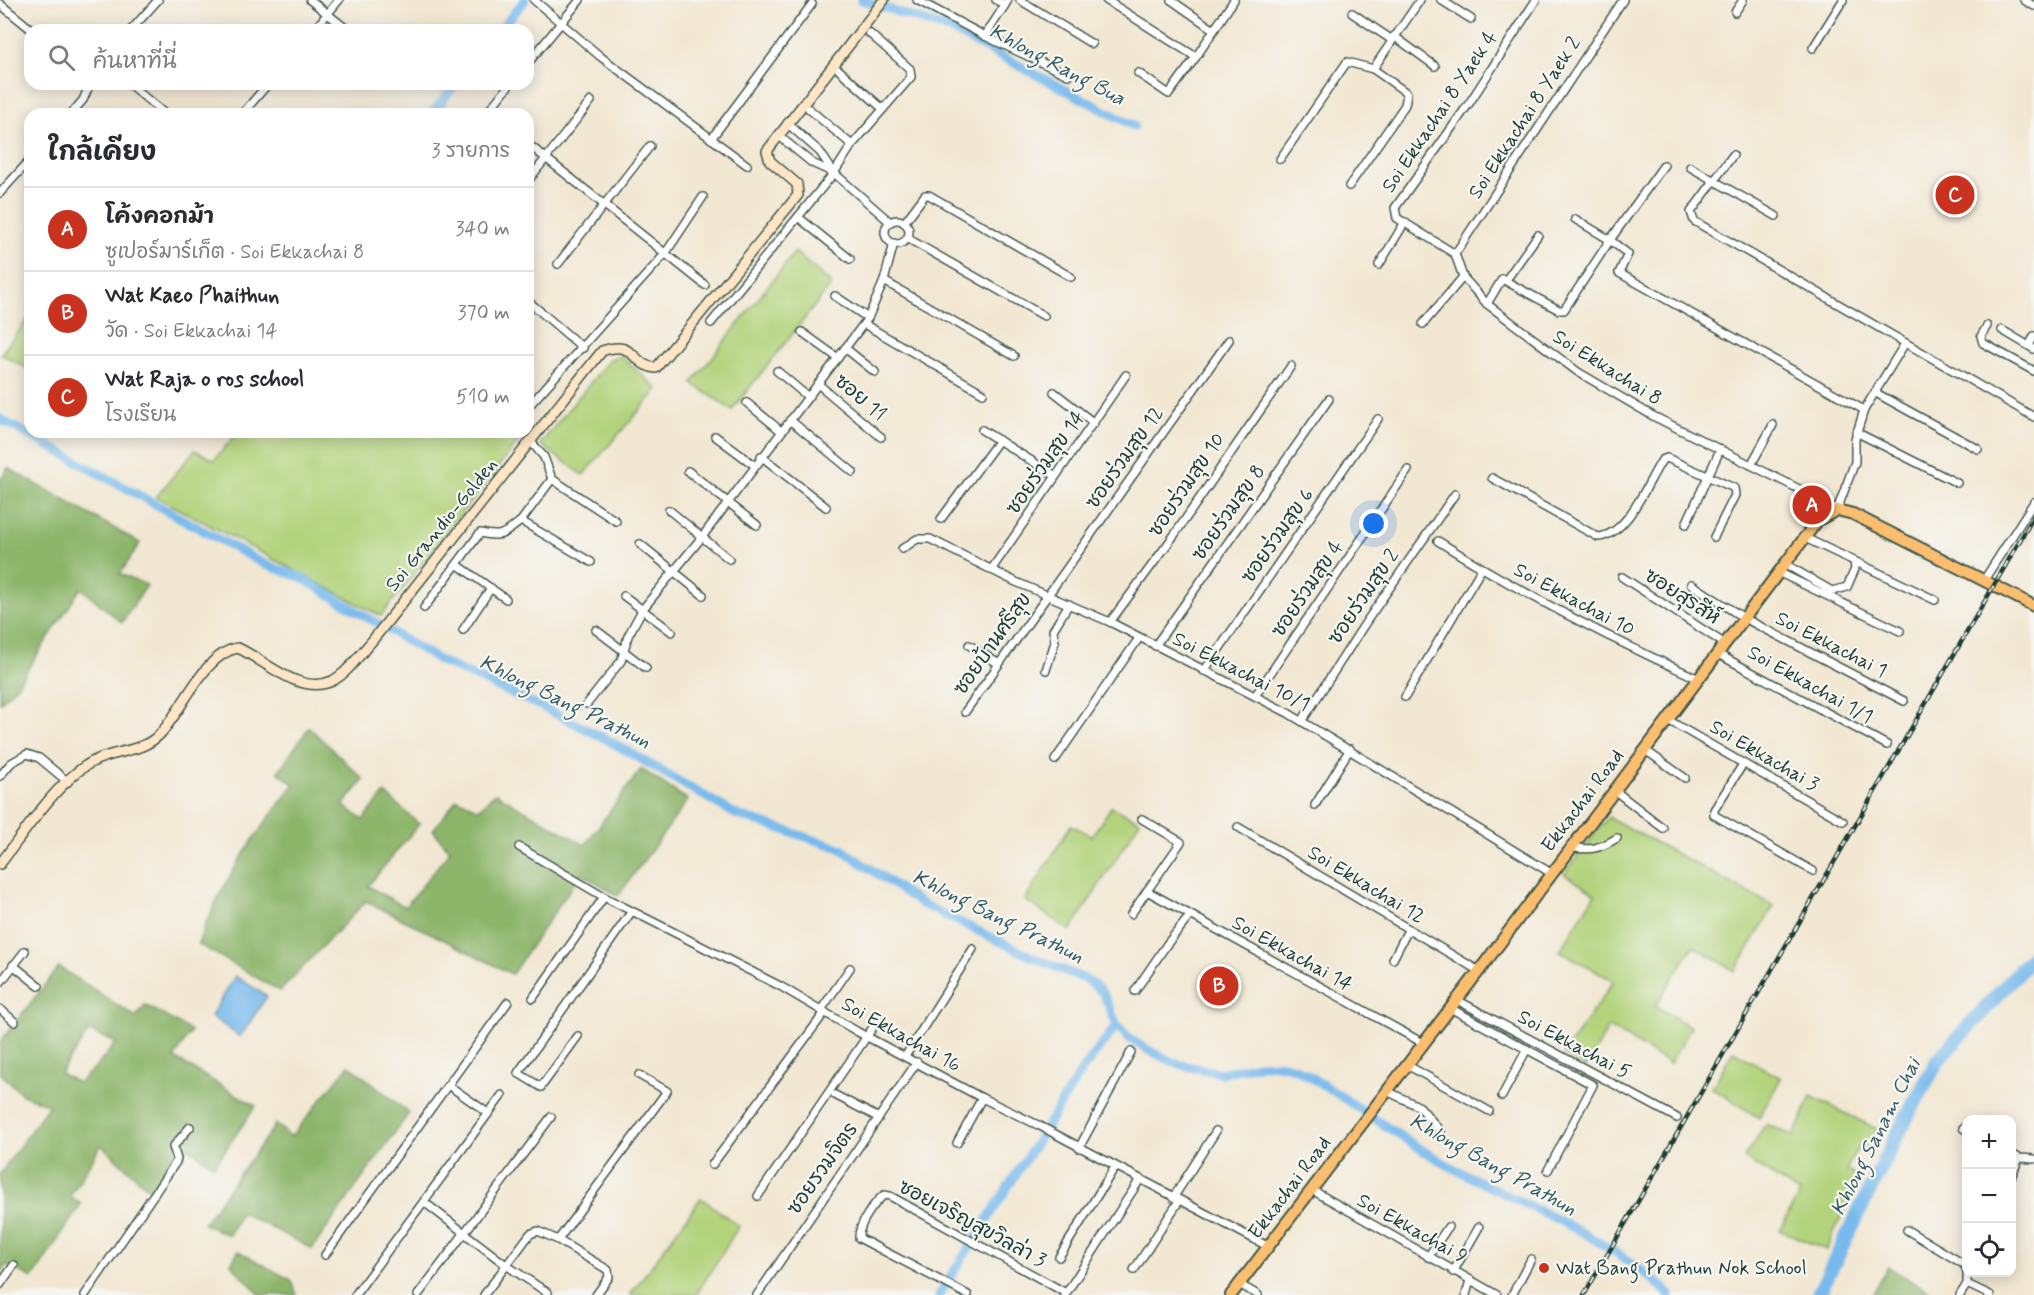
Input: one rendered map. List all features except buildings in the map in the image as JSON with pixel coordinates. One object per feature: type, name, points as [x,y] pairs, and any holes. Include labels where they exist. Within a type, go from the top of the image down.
[{"type":"main road","name":"Ekkachai Road","points":[[1231,1295],[1479,971],[1570,847],[1718,654],[1803,537],[1818,520],[1837,510]]},
{"type":"main road","points":[[1837,510],[1853,514],[2034,606]]},
{"type":"street","points":[[136,24],[158,0]]},
{"type":"street","points":[[310,0],[340,24]]},
{"type":"street","points":[[319,24],[339,0]]},
{"type":"street","points":[[534,0],[601,57],[747,165]]},
{"type":"street","points":[[534,56],[580,0]]},
{"type":"street","name":"Soi Grandio-Golden","points":[[0,864],[68,782],[94,761],[136,748],[159,735],[219,655],[230,649],[238,648],[300,682],[323,684],[342,674],[372,641],[532,443],[602,351],[616,346],[626,348],[643,363],[656,368],[798,195],[797,184],[768,158],[767,151],[884,0]]},
{"type":"street","points":[[917,0],[984,36],[1068,75]]},
{"type":"street","points":[[984,36],[1007,3],[996,0]]},
{"type":"street","points":[[1020,0],[1092,44]]},
{"type":"street","points":[[1106,0],[1196,57]]},
{"type":"street","points":[[1171,0],[1214,30]]},
{"type":"street","points":[[1138,73],[1169,94],[1234,0]]},
{"type":"street","points":[[1373,69],[1420,0]]},
{"type":"street","points":[[1441,0],[1471,19]]},
{"type":"street","name":"Soi Ekkachai 8 Yaek 4","points":[[1405,222],[1394,213],[1395,208],[1470,102],[1536,0]]},
{"type":"street","name":"Soi Ekkachai 8 Yaek 2","points":[[1455,254],[1623,0]]},
{"type":"street","points":[[1735,12],[1743,0]]},
{"type":"street","points":[[1813,48],[1843,0]]},
{"type":"street","points":[[2024,0],[2034,6]]},
{"type":"street","points":[[0,4],[25,24]]},
{"type":"street","points":[[711,139],[812,4]]},
{"type":"street","points":[[1352,13],[1435,66]]},
{"type":"street","points":[[711,322],[834,173],[852,145],[912,73],[869,33]]},
{"type":"street","points":[[1280,159],[1347,62],[1373,69],[1407,93],[1405,105],[1349,186]]},
{"type":"street","points":[[839,70],[883,109]]},
{"type":"street","points":[[76,108],[87,90]]},
{"type":"street","points":[[136,90],[158,108]]},
{"type":"street","points":[[247,108],[263,90]]},
{"type":"street","points":[[492,108],[505,90]]},
{"type":"street","points":[[534,173],[591,101]]},
{"type":"street","points":[[809,109],[852,145]]},
{"type":"street","points":[[787,123],[820,152],[834,173],[890,222]]},
{"type":"street","points":[[778,135],[812,163],[834,173]]},
{"type":"street","points":[[558,264],[650,146]]},
{"type":"street","points":[[534,149],[705,285]]},
{"type":"street","points":[[1733,155],[1692,212],[1694,220],[1904,345],[2034,417]]},
{"type":"street","points":[[1487,304],[1500,279],[1506,280],[1559,310],[1564,310],[1610,240],[1664,165]]},
{"type":"street","points":[[0,193],[24,166]]},
{"type":"street","points":[[1690,167],[1776,216]]},
{"type":"street","points":[[904,223],[925,195],[929,195],[1071,277]]},
{"type":"street","points":[[534,401],[665,254],[703,197]]},
{"type":"street","points":[[798,217],[850,259]]},
{"type":"street","points":[[1575,219],[1628,254],[1619,271],[1620,274],[1864,410]]},
{"type":"street","points":[[896,220],[904,223],[908,228],[907,238],[903,242],[894,243],[885,233],[890,222],[896,220]]},
{"type":"street","points":[[1379,265],[1405,222],[1455,254]]},
{"type":"street","points":[[1506,280],[1538,234]]},
{"type":"street","points":[[907,238],[1044,316]]},
{"type":"street","points":[[587,704],[625,652],[628,636],[642,610],[702,537],[754,465],[866,321],[884,281],[894,243]]},
{"type":"street","name":"Soi Ekkachai 8","points":[[1455,254],[1463,277],[1487,304],[1578,372],[1653,416],[1837,510]]},
{"type":"street","points":[[1423,324],[1463,277]]},
{"type":"street","points":[[884,281],[1014,356]]},
{"type":"street","points":[[835,296],[866,321],[983,393]]},
{"type":"street","points":[[534,306],[583,348]]},
{"type":"street","points":[[1987,326],[1981,336],[1983,343],[2034,371]]},
{"type":"street","points":[[2002,330],[2031,347],[2034,336]]},
{"type":"street","points":[[802,332],[837,358]]},
{"type":"street","name":"ซอยร่วมสุข 12","points":[[1047,595],[1229,340]]},
{"type":"street","points":[[1837,510],[1855,462],[1856,432],[1864,410],[1904,345]]},
{"type":"street","points":[[845,348],[875,372]]},
{"type":"street","name":"ซอยร่วมสุข 10","points":[[1110,622],[1175,534],[1291,366]]},
{"type":"street","points":[[777,371],[807,396]]},
{"type":"street","name":"ซอยร่วมสุข 14","points":[[991,570],[1126,375]]},
{"type":"street","name":"ซอย 11","points":[[818,384],[881,437]]},
{"type":"street","points":[[1054,392],[1094,423]]},
{"type":"street","points":[[1876,393],[1978,449]]},
{"type":"street","name":"ซอยร่วมสุข 8","points":[[1155,646],[1329,399]]},
{"type":"street","points":[[747,403],[781,431]]},
{"type":"street","name":"ซอยร่วมสุข 6","points":[[1204,671],[1378,419]]},
{"type":"street","points":[[789,420],[853,472]]},
{"type":"street","points":[[1751,465],[1773,425]]},
{"type":"street","points":[[982,430],[1056,476]]},
{"type":"street","points":[[1856,432],[1957,483]]},
{"type":"street","points":[[715,436],[754,465]]},
{"type":"street","points":[[941,519],[999,440]]},
{"type":"street","points":[[532,443],[544,457],[552,480],[616,520]]},
{"type":"street","points":[[1686,524],[1720,450]]},
{"type":"street","points":[[761,456],[826,507]]},
{"type":"street","points":[[1492,478],[1598,537],[1614,533],[1641,498],[1664,458],[1731,486],[1735,495],[1714,537]]},
{"type":"street","name":"ซอยร่วมสุข 4","points":[[1255,696],[1408,470]]},
{"type":"street","points":[[688,471],[757,525]]},
{"type":"street","points":[[424,608],[480,533],[496,537],[505,534],[521,521],[552,480]]},
{"type":"street","name":"ซอยร่วมสุข 2","points":[[1302,721],[1366,622],[1455,494]]},
{"type":"street","points":[[1984,580],[2034,502]]},
{"type":"street","points":[[669,510],[729,559]]},
{"type":"street","points":[[521,521],[591,562]]},
{"type":"street","points":[[1803,537],[1935,600]]},
{"type":"street","name":"Soi Ekkachai 10/1","points":[[902,549],[917,539],[930,539],[991,570],[1110,622],[1302,721],[1551,873]]},
{"type":"street","name":"Soi Ekkachai 10","points":[[1438,541],[1605,637],[1699,679]]},
{"type":"street","points":[[640,544],[703,595]]},
{"type":"street","points":[[1781,568],[1832,591],[1840,591],[1847,588],[1855,569],[1854,561]]},
{"type":"street","points":[[458,565],[507,599]]},
{"type":"street","points":[[1405,697],[1482,568]]},
{"type":"street","points":[[1781,568],[1900,631]]},
{"type":"street","name":"ซอยสุรสีห์","points":[[1622,577],[1725,644]]},
{"type":"street","name":"Soi Ekkachai 1","points":[[1692,584],[1744,618],[1904,701]]},
{"type":"street","points":[[463,630],[491,588]]},
{"type":"street","name":"ซอยบ้านศรีสุข","points":[[965,712],[1047,595]]},
{"type":"street","points":[[624,596],[672,632]]},
{"type":"street","points":[[1046,670],[1055,642],[1053,630],[1069,604]]},
{"type":"street","points":[[596,630],[646,668]]},
{"type":"street","points":[[1055,760],[1138,638]]},
{"type":"street","points":[[969,645],[999,664]]},
{"type":"street","name":"Soi Ekkachai 1/1","points":[[1718,654],[1887,746]]},
{"type":"street","name":"Soi Ekkachai 3","points":[[1668,720],[1843,821]]},
{"type":"street","points":[[1315,805],[1350,749]]},
{"type":"street","points":[[1645,750],[1685,778]]},
{"type":"street","points":[[0,776],[11,763],[27,754],[39,758],[68,782]]},
{"type":"street","points":[[1743,764],[1714,810],[1714,815],[1813,871]]},
{"type":"street","points":[[1614,790],[1663,828]]},
{"type":"street","points":[[1131,914],[1181,842],[1142,819]]},
{"type":"street","name":"Soi Ekkachai 12","points":[[1238,827],[1479,971]]},
{"type":"street","points":[[1570,847],[1589,851],[1601,848],[1617,838]]},
{"type":"street","name":"Soi Ekkachai 16","points":[[519,847],[604,897],[780,986],[982,1098],[1040,1126],[1139,1181],[1269,1247]]},
{"type":"street","name":"Soi Ekkachai 14","points":[[1147,891],[1423,1043]]},
{"type":"street","points":[[533,999],[604,897]]},
{"type":"street","points":[[578,1036],[541,1087],[518,1072],[632,911]]},
{"type":"street","points":[[1135,991],[1189,916]]},
{"type":"street","points":[[1393,959],[1408,930]]},
{"type":"street","points":[[906,1055],[973,949]]},
{"type":"street","points":[[0,983],[25,951]]},
{"type":"street","points":[[13,965],[39,986]]},
{"type":"street","points":[[712,1165],[823,1011],[850,968]]},
{"type":"street","points":[[325,1255],[508,1002]]},
{"type":"street","points":[[1454,1004],[1527,1049],[1593,1085],[1548,1170]]},
{"type":"street","name":"Soi Ekkachai 5","points":[[1454,1004],[1677,1118]]},
{"type":"street","points":[[0,1010],[15,1022]]},
{"type":"street","points":[[758,1196],[878,1020]]},
{"type":"street","points":[[1502,1096],[1527,1049]]},
{"type":"street","points":[[1079,1148],[1131,1052]]},
{"type":"street","name":"ซอยรวมจิตร","points":[[757,1295],[918,1062]]},
{"type":"street","points":[[1407,1065],[1489,1111]]},
{"type":"street","points":[[558,1240],[667,1091],[639,1075]]},
{"type":"street","points":[[448,1085],[488,1113]]},
{"type":"street","points":[[1387,1091],[1420,1107],[1441,1132]]},
{"type":"street","points":[[356,1295],[502,1095]]},
{"type":"street","points":[[835,1095],[879,1118]]},
{"type":"street","points":[[957,1143],[982,1098]]},
{"type":"street","points":[[418,1295],[551,1117]]},
{"type":"street","points":[[85,1295],[176,1162],[173,1146],[190,1127]]},
{"type":"street","points":[[1134,1270],[1216,1131]]},
{"type":"street","points":[[2016,1156],[2034,1160]]},
{"type":"street","points":[[1059,1257],[1115,1167]]},
{"type":"street","points":[[1065,1294],[1139,1181]]},
{"type":"street","name":"Soi Ekkachai 9","points":[[1312,1190],[1497,1295]]},
{"type":"street","name":"ซอยเจริญสุขวิลล่า 3","points":[[968,1295],[864,1243],[859,1238],[859,1231],[879,1199],[890,1196],[984,1246],[1065,1294]]},
{"type":"street","points":[[424,1202],[506,1265],[548,1293]]},
{"type":"street","points":[[1428,1257],[1448,1227]]},
{"type":"street","points":[[1453,1272],[1479,1227]]},
{"type":"street","points":[[1907,1230],[1962,1263]]},
{"type":"street","points":[[484,1295],[534,1232],[558,1240],[608,1269],[609,1277],[596,1295]]},
{"type":"street","points":[[1512,1295],[1531,1259]]},
{"type":"street","points":[[0,1285],[14,1265]]},
{"type":"street","points":[[1960,1295],[1967,1284],[1967,1277]]},
{"type":"street","points":[[1466,1295],[1470,1280]]},
{"type":"street","points":[[1239,1284],[1258,1295]]},
{"type":"street","points":[[1967,1284],[1990,1295]]},
{"type":"green space","points":[[795,252],[832,284],[732,410],[692,383]]},
{"type":"green space","points":[[24,324],[24,367],[1,354]]},
{"type":"green space","points":[[621,356],[658,389],[583,475],[540,444],[610,359]]},
{"type":"green space","points":[[233,438],[521,438],[381,616],[156,497],[195,450],[214,460]]},
{"type":"green space","points":[[8,468],[140,543],[120,574],[147,585],[122,623],[81,588],[18,684],[0,703],[0,481]]},
{"type":"green space","points":[[309,727],[364,780],[343,805],[363,820],[385,793],[419,824],[368,886],[405,907],[450,851],[433,830],[457,799],[479,809],[495,793],[585,845],[641,769],[688,800],[618,896],[581,873],[512,974],[366,901],[280,991],[198,944],[216,901],[239,861],[294,785],[278,772]]},
{"type":"green space","points":[[1111,807],[1140,821],[1070,931],[1025,900],[1071,825],[1092,836]]},
{"type":"green space","points":[[1608,817],[1774,906],[1735,971],[1693,946],[1655,1006],[1691,1027],[1670,1064],[1609,1027],[1586,1067],[1563,1054],[1614,981],[1560,951],[1595,894],[1564,874]]},
{"type":"green space","points":[[59,967],[136,1017],[145,1005],[191,1031],[174,1058],[256,1106],[214,1166],[187,1147],[150,1190],[101,1145],[70,1196],[81,1204],[33,1278],[6,1265],[0,1274],[0,1174],[49,1105],[23,1095],[0,1073],[0,1042]],"holes":[[[89,1031],[116,1043],[98,1065],[78,1083],[60,1073]]]},
{"type":"green space","points":[[1733,1051],[1781,1078],[1759,1118],[1712,1088]]},
{"type":"green space","points":[[349,1065],[409,1113],[312,1249],[241,1212],[229,1235],[203,1224],[276,1124],[291,1137]]},
{"type":"green space","points":[[1811,1096],[1883,1132],[1870,1156],[1857,1149],[1846,1170],[1859,1177],[1826,1250],[1780,1230],[1800,1193],[1744,1158],[1766,1124],[1794,1136]]},
{"type":"green space","points":[[701,1198],[739,1226],[696,1295],[630,1295]]},
{"type":"green space","points":[[238,1251],[291,1280],[297,1295],[260,1295],[231,1264]]},
{"type":"green space","points":[[1888,1267],[1936,1295],[1872,1295]]},
{"type":"water","points":[[235,976],[267,996],[240,1037],[211,1016]]},
{"type":"waterway","points":[[505,24],[525,0]]},
{"type":"waterway","name":"Khlong Rang Bua","points":[[862,0],[951,30],[1134,126]]},
{"type":"waterway","points":[[436,108],[451,90]]},
{"type":"waterway","name":"Khlong Bang Prathun","points":[[0,419],[24,432]]},
{"type":"waterway","name":"Khlong Bang Prathun","points":[[35,438],[266,565],[300,577],[442,662],[608,740],[737,815],[840,848],[920,903],[1034,958],[1089,981],[1103,993],[1117,1025],[1130,1039],[1150,1051],[1177,1064],[1221,1073],[1258,1065],[1278,1064],[1295,1068],[1446,1164],[1592,1238],[1620,1255],[1670,1295]]},
{"type":"waterway","name":"Khlong Sanam Chai","points":[[1818,1295],[1896,1137],[1938,1060],[2034,955]]},
{"type":"waterway","points":[[939,1295],[1083,1069],[1117,1025]]},
{"type":"railway","points":[[1584,1295],[2034,516]]},
{"type":"place","name":"Wat Raja o ros school","points":[[1955,195]]},
{"type":"place","name":"โค้งคอกม้า","points":[[1812,505]]},
{"type":"place","name":"Wat Kaeo Phaithun","points":[[1219,986]]},
{"type":"place","name":"Wat Bang Prathun Nok School","points":[[1544,1268]]}]
